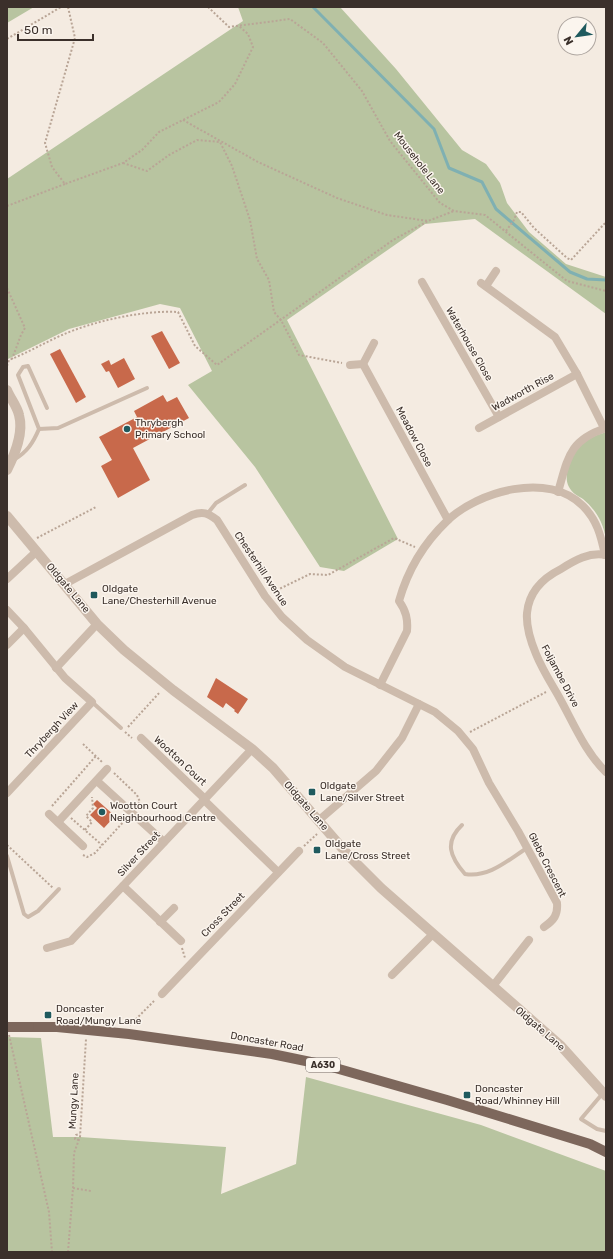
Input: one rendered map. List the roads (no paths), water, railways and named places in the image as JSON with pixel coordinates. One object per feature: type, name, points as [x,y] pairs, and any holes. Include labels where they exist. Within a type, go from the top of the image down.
[{"type":"main road","name":"Doncaster Road","points":[[8,1031],[29,1027],[57,1026],[129,1034],[272,1054],[325,1065],[447,1100],[590,1144],[606,1152]]},
{"type":"street","points":[[496,271],[483,285],[555,337],[577,374],[605,428],[576,443],[569,454],[558,492]]},
{"type":"street","name":"Waterhouse Close","points":[[422,282],[499,417]]},
{"type":"street","points":[[350,364],[363,364],[374,344]]},
{"type":"street","name":"Meadow Close","points":[[363,364],[448,520]]},
{"type":"street","name":"Wadworth Rise","points":[[479,428],[577,374]]},
{"type":"street","points":[[7,390],[19,415],[20,428],[17,445],[9,466]]},
{"type":"street","points":[[380,685],[407,631],[408,622],[405,609],[399,601],[408,573],[421,551],[448,520],[469,505],[496,493],[516,488],[535,488],[572,496],[593,518],[600,531],[606,555]]},
{"type":"street","points":[[65,584],[192,515],[200,513],[208,514]]},
{"type":"street","name":"Chesterhill Avenue","points":[[208,514],[216,520],[265,596],[282,617],[307,640],[345,667],[435,712],[463,736],[473,749],[489,783],[518,831]]},
{"type":"street","name":"Oldgate Lane","points":[[7,516],[97,624],[124,650],[252,749],[273,768],[321,824],[381,888],[561,1046],[604,1095]]},
{"type":"street","points":[[7,579],[37,551]]},
{"type":"street","name":"Foljambe Drive","points":[[606,555],[593,553],[577,559],[546,577],[538,586],[531,598],[527,613],[531,641],[536,656],[590,752],[606,772]]},
{"type":"street","name":"Thrybergh View","points":[[7,610],[24,628],[56,668],[92,702],[7,793]]},
{"type":"street","points":[[56,668],[97,624]]},
{"type":"street","points":[[7,645],[24,628]]},
{"type":"street","points":[[321,824],[376,771],[402,738],[419,704]]},
{"type":"street","name":"Wootton Court","points":[[141,738],[205,799]]},
{"type":"street","name":"Silver Street","points":[[47,948],[71,941],[252,749]]},
{"type":"street","points":[[58,822],[107,769]]},
{"type":"street","points":[[97,781],[164,842]]},
{"type":"street","points":[[205,799],[278,872]]},
{"type":"street","points":[[49,814],[83,846]]},
{"type":"street","name":"Glebe Crescent","points":[[518,831],[557,903],[558,912],[555,918],[544,927]]},
{"type":"street","name":"Cross Street","points":[[162,994],[187,966],[299,851]]},
{"type":"street","name":"Silver Street","points":[[122,886],[181,942]]},
{"type":"street","points":[[160,922],[174,908]]},
{"type":"street","points":[[392,974],[433,934]]},
{"type":"street","points":[[493,986],[529,940]]},
{"type":"lane","points":[[9,466],[24,454],[34,441],[39,429],[18,375],[23,367],[28,366],[47,408]]},
{"type":"lane","points":[[39,429],[58,428],[147,388]]},
{"type":"lane","points":[[208,514],[216,502],[245,485]]},
{"type":"lane","points":[[92,702],[123,730]]},
{"type":"lane","points":[[462,825],[453,834],[450,844],[453,855],[465,874],[481,875],[494,869],[527,848]]},
{"type":"lane","points":[[7,856],[24,914],[28,917],[38,911],[58,890]]},
{"type":"lane","points":[[604,1095],[581,1119],[597,1129],[606,1131]]},
{"type":"waterway","points":[[313,7],[434,129],[449,168],[482,182],[496,209],[570,272],[587,279],[606,280]]},
{"type":"place","name":"Thrybergh Primary School","points":[[127,429]]},
{"type":"place","name":"Oldgate Lane/Chesterhill Avenue","points":[[94,595]]},
{"type":"place","name":"Oldgate Lane/Silver Street","points":[[312,792]]},
{"type":"place","name":"Wootton Court Neighbourhood Centre","points":[[102,812]]},
{"type":"place","name":"Oldgate Lane/Cross Street","points":[[317,850]]},
{"type":"place","name":"Doncaster Road/Mungy Lane","points":[[48,1015]]},
{"type":"place","name":"Doncaster Road/Whinney Hill","points":[[467,1095]]}]
